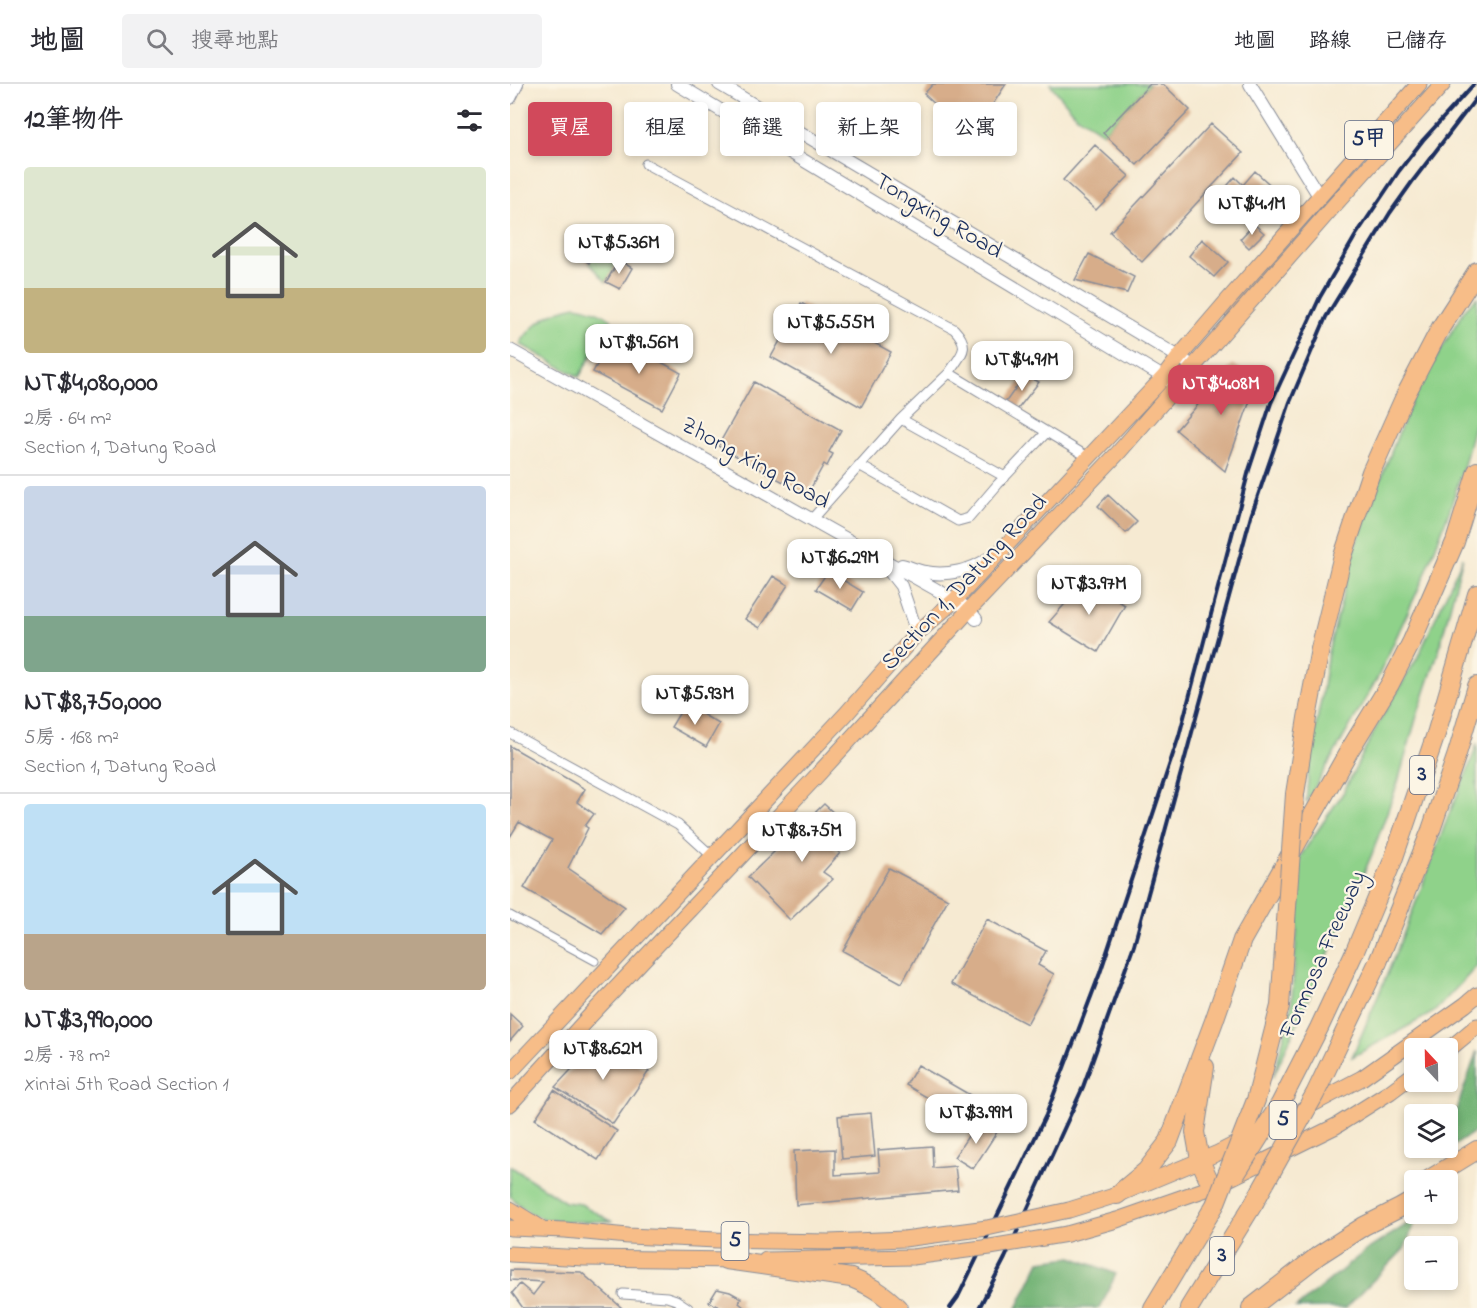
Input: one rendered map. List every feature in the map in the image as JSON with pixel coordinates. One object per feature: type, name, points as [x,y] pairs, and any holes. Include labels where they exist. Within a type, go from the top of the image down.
[{"type":"highway","points":[[1215,1205],[1256,1100],[1280,1006],[1295,794],[1320,649],[1342,559],[1371,472],[1405,396],[1440,327],[1477,271]]},
{"type":"highway","points":[[1117,1195],[1146,1171],[1168,1141],[1242,940],[1349,751],[1390,684],[1412,641],[1455,542],[1477,471]]},
{"type":"highway","name":"Formosa Freeway","points":[[1153,1308],[1202,1225],[1280,1104],[1355,951],[1393,860],[1436,734],[1477,594]]},
{"type":"highway","name":"Formosa Freeway","points":[[1189,1308],[1254,1203],[1315,1094],[1378,962],[1431,830],[1477,686]]},
{"type":"highway","points":[[1212,1187],[1200,1160],[1195,1132],[1214,1021]]},
{"type":"highway","points":[[1444,1170],[1477,1150]]},
{"type":"highway","points":[[1458,1173],[1477,1162]]},
{"type":"highway","points":[[1364,1226],[1404,1195]]},
{"type":"highway","points":[[1251,1308],[1319,1255],[1364,1226],[1404,1205]]},
{"type":"highway","points":[[726,1260],[851,1278],[870,1285],[893,1303]]},
{"type":"main road","name":"Section 1, Datung Road","points":[[510,1072],[846,714],[917,633],[955,600],[1164,377],[1319,196],[1419,84]]},
{"type":"main road","name":"Section 1, Datung Road","points":[[510,1114],[515,1099],[609,996],[861,727],[972,614],[1118,453],[1443,84]]},
{"type":"main road","points":[[846,714],[861,727]]},
{"type":"main road","name":"5","points":[[510,1228],[717,1240],[829,1242],[904,1239],[987,1228],[1069,1210],[1117,1195],[1256,1134],[1362,1078],[1477,995]]},
{"type":"main road","points":[[1458,1042],[1477,1026]]},
{"type":"main road","name":"5","points":[[510,1254],[584,1258],[726,1260],[913,1257],[1067,1234],[1117,1220],[1212,1187],[1336,1126],[1404,1082]]},
{"type":"main road","points":[[510,1209],[544,1229]]},
{"type":"street","points":[[510,98],[517,84]]},
{"type":"street","name":"Tongxing Road","points":[[677,84],[1178,386]]},
{"type":"street","name":"Tongxing Road","points":[[719,84],[1194,367]]},
{"type":"street","points":[[1250,84],[1319,196],[1331,209]]},
{"type":"street","points":[[646,164],[954,329],[963,339],[964,348],[949,373],[902,419],[811,520]]},
{"type":"street","name":"Zhong Xing Road","points":[[510,350],[955,600],[972,614]]},
{"type":"street","points":[[949,373],[1088,457]]},
{"type":"street","points":[[902,419],[1005,477]]},
{"type":"street","points":[[859,465],[958,521],[969,518],[1047,432]]},
{"type":"street","points":[[878,558],[926,572],[954,572],[979,565],[1003,548]]},
{"type":"street","points":[[878,558],[901,586],[917,633]]},
{"type":"street","points":[[510,733],[678,825],[712,856]]},
{"type":"street","points":[[510,915],[595,961]]},
{"type":"street","points":[[590,987],[609,996]]},
{"type":"street","points":[[623,1294],[667,1297],[688,1308]]},
{"type":"green space","points":[[1050,84],[1150,84],[1103,133],[1076,115]]},
{"type":"green space","points":[[596,251],[619,260],[606,282],[589,263]]},
{"type":"green space","points":[[1477,297],[1477,414],[1449,512],[1424,577],[1378,677],[1306,803],[1310,756],[1328,652],[1356,544],[1415,394],[1465,309]]},
{"type":"green space","points":[[576,306],[595,311],[612,320],[579,377],[520,344],[537,324],[551,314]]},
{"type":"green space","points":[[1463,557],[1439,650],[1398,782],[1372,854],[1273,1077],[1291,1011],[1299,903],[1297,861],[1343,793],[1380,720],[1418,657]]},
{"type":"green space","points":[[1477,743],[1477,966],[1434,1012],[1352,1057],[1425,879]]},
{"type":"green space","points":[[1477,1051],[1477,1130],[1458,1143],[1458,1105]]},
{"type":"green space","points":[[510,1166],[565,1202],[581,1204],[611,1221],[562,1221],[544,1219],[532,1214],[510,1196]]},
{"type":"green space","points":[[1408,1224],[1414,1224],[1409,1236],[1404,1236],[1404,1249],[1346,1308],[1296,1308],[1365,1251]]},
{"type":"green space","points":[[1072,1257],[1116,1274],[1100,1308],[1017,1308],[1040,1261]]},
{"type":"building","points":[[933,84],[1006,84],[994,102],[933,102],[924,94]]},
{"type":"building","points":[[1150,84],[1163,84],[1190,110],[1137,165],[1103,133]]},
{"type":"building","points":[[1211,124],[1243,153],[1142,262],[1110,232]]},
{"type":"building","points":[[1095,145],[1129,176],[1096,210],[1063,180]]},
{"type":"building","points":[[1255,171],[1278,192],[1265,207],[1248,192],[1235,206],[1221,193],[1235,177],[1243,185]]},
{"type":"building","points":[[1312,206],[1323,216],[1231,321],[1220,312]]},
{"type":"building","points":[[1254,224],[1264,233],[1249,248],[1240,239]]},
{"type":"building","points":[[1202,239],[1228,262],[1214,277],[1189,256]]},
{"type":"building","points":[[582,241],[596,251],[589,263],[574,254]]},
{"type":"building","points":[[1089,254],[1134,277],[1127,293],[1075,280]]},
{"type":"building","points":[[619,260],[632,268],[620,289],[606,282]]},
{"type":"building","points":[[801,303],[891,352],[861,407],[771,357]]},
{"type":"building","points":[[632,346],[681,373],[662,409],[593,372],[606,349],[623,359]]},
{"type":"building","points":[[1233,364],[1262,383],[1251,398],[1225,471],[1176,430]]},
{"type":"building","points":[[1025,375],[1039,382],[1017,410],[1005,403]]},
{"type":"building","points":[[754,382],[841,430],[829,452],[833,454],[827,466],[824,464],[807,495],[718,446]]},
{"type":"building","points":[[1108,495],[1137,522],[1126,533],[1098,506]]},
{"type":"building","points":[[828,571],[863,592],[852,610],[816,589]]},
{"type":"building","points":[[773,576],[788,585],[760,628],[745,619]]},
{"type":"building","points":[[1085,581],[1125,605],[1098,652],[1049,622]]},
{"type":"building","points":[[685,704],[719,724],[706,747],[671,727]]},
{"type":"building","points":[[510,746],[585,789],[577,802],[594,814],[585,826],[588,828],[568,868],[625,907],[602,934],[524,888],[552,840],[519,822],[510,837]]},
{"type":"building","points":[[824,804],[851,829],[833,848],[840,853],[823,872],[833,879],[790,920],[748,877]]},
{"type":"building","points":[[889,868],[948,899],[902,983],[843,951]]},
{"type":"building","points":[[987,919],[1046,951],[1038,965],[1054,974],[1027,1024],[951,984]]},
{"type":"building","points":[[510,1014],[523,1026],[510,1041]]},
{"type":"building","points":[[598,1041],[649,1071],[613,1124],[555,1087]]},
{"type":"building","points":[[918,1065],[977,1099],[965,1120],[906,1085]]},
{"type":"building","points":[[554,1090],[617,1131],[598,1160],[535,1119]]},
{"type":"building","points":[[871,1113],[875,1156],[842,1159],[838,1116]]},
{"type":"building","points":[[979,1120],[997,1132],[973,1169],[954,1157]]},
{"type":"building","points":[[932,1146],[933,1168],[955,1166],[958,1190],[796,1205],[794,1151],[835,1149],[835,1175],[880,1172],[878,1150]]},
{"type":"building","points":[[510,1270],[581,1272],[622,1308],[523,1308],[512,1293],[520,1284],[533,1295],[543,1282],[510,1280]]},
{"type":"building","points":[[717,1289],[741,1298],[739,1303],[745,1308],[721,1308],[709,1302]]},
{"type":"railway","points":[[950,1308],[958,1297],[1046,1115],[1100,973],[1179,736],[1249,470],[1271,403],[1320,297],[1356,235],[1423,140],[1474,84]]},
{"type":"railway","points":[[979,1308],[1005,1258],[1083,1087],[1134,945],[1251,516],[1290,402],[1326,317],[1390,213],[1477,97]]}]
